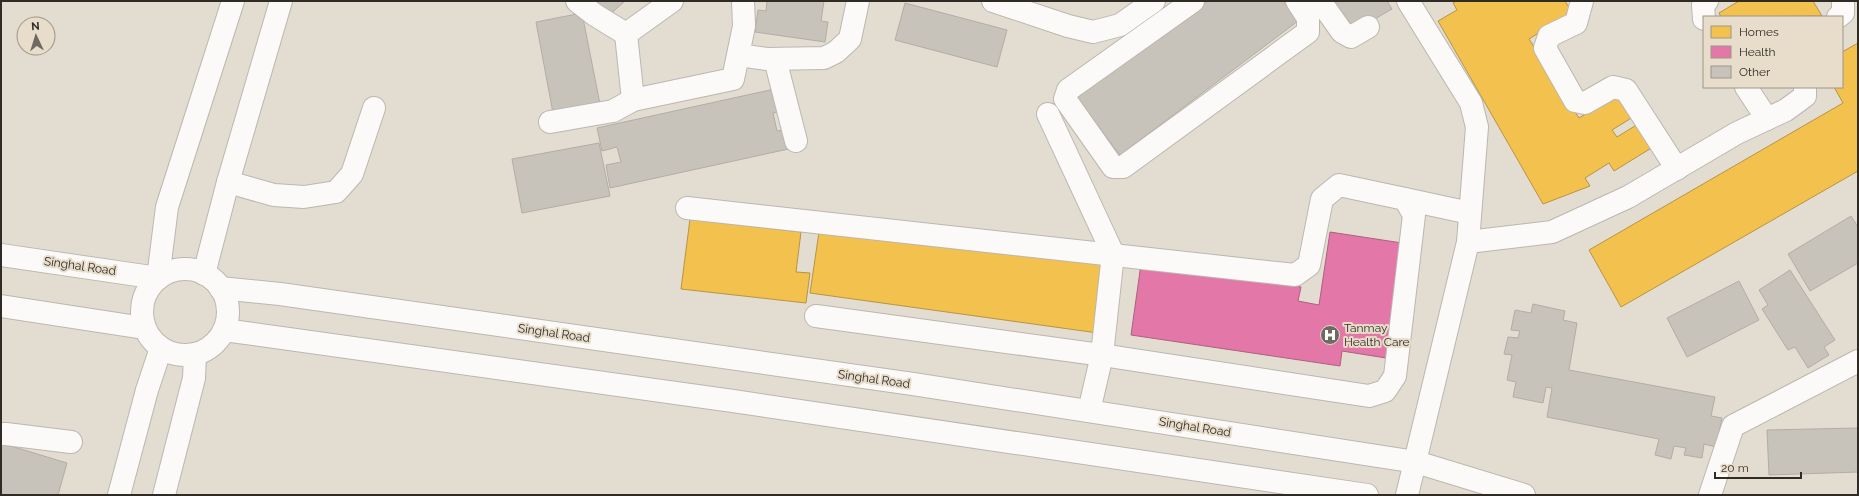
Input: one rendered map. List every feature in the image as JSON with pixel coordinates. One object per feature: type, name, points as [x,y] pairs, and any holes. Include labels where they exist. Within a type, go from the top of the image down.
[{"type":"street","points":[[158,278],[167,207],[233,1]]},
{"type":"street","points":[[212,281],[228,182],[281,1]]},
{"type":"street","points":[[577,1],[595,16],[626,34]]},
{"type":"street","points":[[626,34],[672,1]]},
{"type":"street","points":[[550,122],[613,111],[633,100],[733,79],[740,55],[744,26],[743,1]]},
{"type":"street","points":[[740,55],[775,59],[824,58],[836,52],[850,39],[858,1]]},
{"type":"street","points":[[993,1],[1068,26],[1093,32],[1120,25],[1154,1]]},
{"type":"street","points":[[1193,1],[1068,90],[1065,99],[1113,167],[1123,167],[1308,32],[1308,18],[1297,1]]},
{"type":"street","points":[[1320,1],[1342,32],[1351,37],[1368,27]]},
{"type":"street","points":[[1407,495],[1468,242],[1477,127],[1471,103],[1408,1]]},
{"type":"street","points":[[1582,1],[1576,23],[1549,36],[1545,48],[1575,101],[1585,102],[1613,87],[1626,90],[1677,169]]},
{"type":"street","points":[[1704,16],[1703,5],[1707,1]]},
{"type":"street","points":[[1839,16],[1843,13],[1843,1]]},
{"type":"street","points":[[626,34],[633,100]]},
{"type":"street","points":[[775,59],[796,142]]},
{"type":"street","points":[[1747,88],[1767,119]]},
{"type":"street","points":[[1468,242],[1552,232],[1628,197],[1737,133],[1786,110],[1805,96],[1805,88]]},
{"type":"street","points":[[228,182],[274,195],[304,197],[336,192],[352,174],[374,108]]},
{"type":"street","points":[[1048,114],[1113,254],[1102,355],[1089,411]]},
{"type":"street","points":[[687,208],[1295,275],[1309,265],[1322,199],[1339,185],[1470,212]]},
{"type":"street","points":[[816,316],[1102,355],[1369,396],[1385,390],[1395,376],[1414,215],[1405,198]]},
{"type":"street","name":"Singhal Road","points":[[1,255],[158,278]]},
{"type":"street","points":[[184,269],[198,271],[212,281],[227,301],[228,316],[224,330],[216,342],[204,351],[195,354],[175,355],[161,348],[151,340],[144,328],[141,314],[143,301],[148,288],[158,278],[170,272],[184,269]]},
{"type":"street","name":"Singhal Road","points":[[212,281],[303,298],[1089,411],[1416,462],[1524,495]]},
{"type":"street","points":[[1,306],[144,328]]},
{"type":"street","points":[[224,330],[733,401],[1367,495]]},
{"type":"street","points":[[119,495],[147,390],[161,348]]},
{"type":"street","points":[[164,495],[194,378],[195,354]]},
{"type":"street","points":[[1710,495],[1733,426],[1858,361]]},
{"type":"street","points":[[1,434],[70,442]]},
{"type":"building: Homes","points":[[1456,1],[1565,1],[1572,12],[1529,39],[1579,118],[1618,94],[1633,117],[1612,130],[1617,137],[1638,124],[1653,147],[1614,171],[1609,163],[1585,178],[1590,186],[1543,204],[1438,21],[1457,10],[1453,3]]},
{"type":"building: Homes","points":[[1739,1],[1813,1],[1822,16],[1720,16],[1719,13]]},
{"type":"building: Homes","points":[[1858,43],[1858,171],[1621,307],[1589,250],[1843,103],[1835,88],[1843,88],[1843,51]]},
{"type":"building: Homes","points":[[690,219],[801,232],[796,272],[810,273],[806,303],[681,289]]},
{"type":"building: Homes","points":[[819,232],[1108,263],[1098,333],[810,293]]},
{"type":"building: Health","points":[[1330,232],[1402,243],[1386,358],[1342,351],[1340,366],[1131,335],[1141,264],[1301,287],[1298,301],[1319,305]]},
{"type":"building: Other","points":[[591,1],[625,1],[606,18]]},
{"type":"building: Other","points":[[767,1],[824,1],[821,21],[828,22],[825,42],[755,32],[758,10],[766,11]]},
{"type":"building: Other","points":[[1207,1],[1283,1],[1298,21],[1120,155],[1077,98]]},
{"type":"building: Other","points":[[1333,1],[1387,1],[1392,9],[1354,31]]},
{"type":"building: Other","points":[[905,3],[1007,30],[997,67],[895,40]]},
{"type":"building: Other","points":[[582,13],[600,104],[553,113],[536,22]]},
{"type":"building: Other","points":[[779,88],[784,111],[773,113],[777,131],[788,129],[793,148],[610,188],[606,165],[621,162],[617,147],[602,151],[597,128]]},
{"type":"building: Other","points":[[599,143],[610,196],[522,213],[512,159]]},
{"type":"building: Other","points":[[1851,216],[1858,227],[1858,263],[1810,291],[1788,254]]},
{"type":"building: Other","points":[[1790,270],[1835,340],[1824,347],[1829,355],[1808,368],[1795,347],[1788,350],[1762,309],[1768,305],[1759,290]]},
{"type":"building: Other","points":[[1739,281],[1759,320],[1687,357],[1667,318]]},
{"type":"building: Other","points":[[1533,304],[1565,311],[1563,320],[1577,323],[1569,370],[1715,397],[1711,416],[1722,418],[1716,447],[1704,444],[1702,458],[1684,455],[1686,448],[1674,446],[1671,459],[1655,455],[1659,439],[1547,417],[1552,388],[1546,387],[1543,403],[1513,397],[1516,382],[1507,380],[1512,355],[1504,354],[1508,337],[1518,338],[1520,331],[1511,330],[1515,310],[1531,313]]},
{"type":"building: Other","points":[[1858,428],[1858,472],[1769,475],[1767,430]]},
{"type":"building: Other","points":[[1,443],[67,463],[58,495],[1,495]]},
{"type":"place","name":"Tanmay Health Care","points":[[1330,335]]}]
